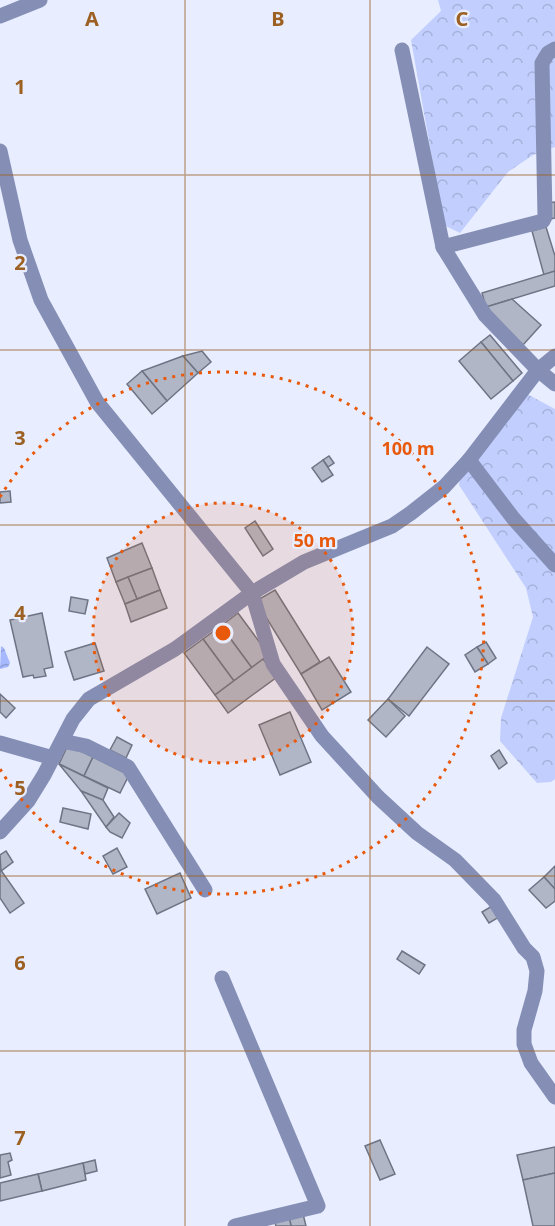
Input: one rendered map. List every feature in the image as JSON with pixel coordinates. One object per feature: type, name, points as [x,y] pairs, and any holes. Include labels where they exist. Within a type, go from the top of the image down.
[{"type":"street","points":[[0,16],[40,0]]},
{"type":"street","points":[[443,247],[543,221],[545,217],[542,63],[548,53],[555,49]]},
{"type":"street","points":[[402,50],[443,247],[485,315],[538,370],[555,384]]},
{"type":"street","points":[[0,151],[24,250],[41,300],[97,402],[252,593],[273,664],[322,736],[378,797],[417,833],[455,860],[494,900],[524,948],[533,957],[537,971],[535,991],[524,1030],[524,1044],[531,1063],[555,1096]]},
{"type":"street","points":[[0,832],[28,801],[73,719],[89,699],[175,649],[252,593],[304,562],[392,526],[444,487],[469,460],[538,370],[555,356]]},
{"type":"street","points":[[469,460],[513,518],[555,565]]},
{"type":"street","points":[[62,741],[87,746],[128,767],[205,890]]},
{"type":"street","points":[[0,743],[53,758]]},
{"type":"street","points":[[222,978],[318,1206],[235,1226]]},
{"type":"green space","points":[[438,0],[555,0],[555,147],[533,155],[508,172],[460,233],[446,226],[442,214],[411,40],[441,11]]},
{"type":"green space","points":[[527,394],[555,409],[555,779],[551,782],[537,783],[500,741],[501,718],[533,617],[526,588],[459,485],[460,476]]},
{"type":"water","points":[[1,646],[10,663],[8,667],[0,669]]},
{"type":"building","points":[[555,202],[555,218],[550,219],[548,203]]},
{"type":"building","points":[[546,227],[555,256],[555,271],[544,275],[532,231]]},
{"type":"building","points":[[555,271],[555,286],[486,307],[482,293]]},
{"type":"building","points":[[512,299],[541,325],[523,345],[486,307]]},
{"type":"building","points":[[490,335],[522,373],[513,381],[481,342]]},
{"type":"building","points":[[481,342],[513,381],[491,399],[459,361]]},
{"type":"building","points":[[202,351],[211,362],[198,373],[183,356]]},
{"type":"building","points":[[183,356],[198,373],[167,401],[142,371]]},
{"type":"building","points":[[142,371],[167,401],[152,414],[127,384]]},
{"type":"building","points":[[329,456],[334,463],[328,467],[323,460]]},
{"type":"building","points":[[323,460],[333,475],[322,482],[312,468]]},
{"type":"building","points":[[10,491],[11,502],[0,503],[0,492]]},
{"type":"building","points":[[255,521],[273,549],[263,556],[245,528]]},
{"type":"building","points":[[142,543],[152,568],[116,582],[107,558]]},
{"type":"building","points":[[152,568],[160,590],[137,599],[128,577]]},
{"type":"building","points":[[128,577],[137,599],[125,604],[116,582]]},
{"type":"building","points":[[160,590],[167,608],[131,622],[125,604]]},
{"type":"building","points":[[275,590],[320,662],[301,674],[256,601]]},
{"type":"building","points":[[71,597],[88,600],[85,614],[69,611]]},
{"type":"building","points":[[42,613],[53,667],[44,669],[46,676],[23,677],[10,620]]},
{"type":"building","points":[[238,613],[269,655],[252,668],[221,626]]},
{"type":"building","points":[[221,626],[252,668],[234,681],[203,639]]},
{"type":"building","points":[[203,639],[234,681],[215,695],[184,653]]},
{"type":"building","points":[[486,642],[496,658],[488,664],[477,647]]},
{"type":"building","points":[[95,643],[104,671],[74,680],[65,652]]},
{"type":"building","points":[[427,647],[449,664],[409,716],[388,699]]},
{"type":"building","points":[[477,647],[488,664],[475,672],[465,655]]},
{"type":"building","points":[[329,657],[351,692],[322,710],[301,674]]},
{"type":"building","points":[[263,659],[277,677],[228,713],[215,695]]},
{"type":"building","points":[[0,694],[15,708],[6,718],[0,712]]},
{"type":"building","points":[[388,699],[405,716],[386,737],[368,720]]},
{"type":"building","points":[[290,712],[311,762],[280,775],[259,725]]},
{"type":"building","points":[[117,737],[132,745],[126,758],[110,750]]},
{"type":"building","points":[[68,745],[93,757],[84,776],[59,764]]},
{"type":"building","points":[[499,750],[507,763],[499,769],[491,756]]},
{"type":"building","points":[[93,757],[129,775],[120,793],[84,776]]},
{"type":"building","points":[[59,764],[108,788],[103,800],[81,791]]},
{"type":"building","points":[[81,791],[103,800],[114,817],[106,827]]},
{"type":"building","points":[[63,808],[91,814],[88,829],[60,822]]},
{"type":"building","points":[[119,813],[130,823],[122,838],[110,832],[106,827]]},
{"type":"building","points":[[117,848],[127,867],[113,874],[103,856]]},
{"type":"building","points":[[6,851],[13,862],[1,871],[0,855]]},
{"type":"building","points":[[555,866],[555,889],[544,877]]},
{"type":"building","points":[[0,869],[24,903],[10,913],[0,898]]},
{"type":"building","points":[[180,873],[191,898],[157,914],[145,889]]},
{"type":"building","points":[[544,877],[555,889],[555,901],[546,908],[529,890]]},
{"type":"building","points":[[492,906],[499,917],[489,923],[482,912]]},
{"type":"building","points":[[402,951],[425,965],[419,974],[397,959]]},
{"type":"building","points":[[380,1140],[395,1174],[380,1180],[365,1146]]},
{"type":"building","points":[[555,1147],[555,1173],[523,1180],[517,1155]]},
{"type":"building","points":[[10,1153],[12,1160],[8,1162],[11,1175],[0,1178],[0,1155]]},
{"type":"building","points":[[95,1160],[97,1171],[85,1174],[83,1163]]},
{"type":"building","points":[[83,1163],[86,1180],[42,1191],[38,1174]]},
{"type":"building","points":[[555,1173],[555,1226],[533,1226],[523,1180]]},
{"type":"building","points":[[38,1174],[42,1191],[0,1201],[0,1183]]},
{"type":"building","points":[[303,1214],[306,1226],[291,1226],[289,1216]]},
{"type":"building","points":[[289,1216],[291,1226],[276,1226],[274,1220]]}]
